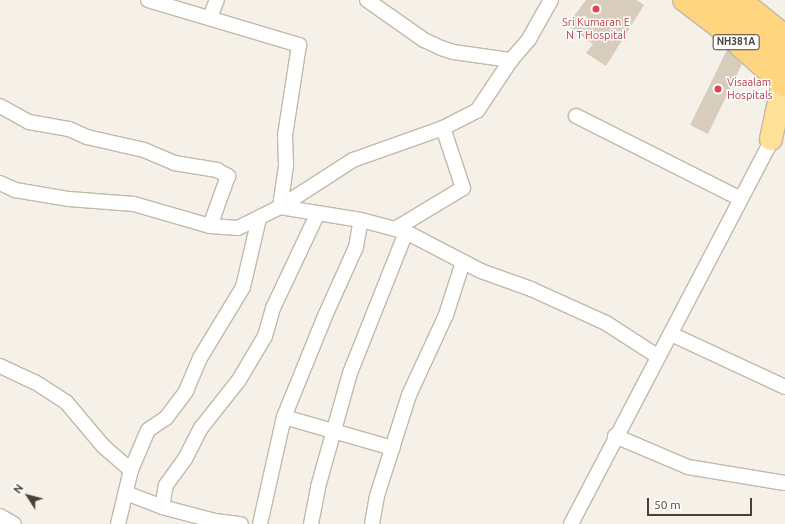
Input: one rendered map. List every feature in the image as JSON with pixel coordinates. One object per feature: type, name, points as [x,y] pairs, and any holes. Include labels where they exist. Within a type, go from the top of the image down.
[{"type":"highway","name":"NH381A","points":[[684,0],[784,76]]},
{"type":"highway","points":[[714,0],[737,17],[784,76]]},
{"type":"highway","name":"NH381A","points":[[740,0],[785,36]]},
{"type":"main road","points":[[778,133],[784,76]]},
{"type":"street","points":[[148,0],[210,17],[299,45],[285,135],[286,166],[280,207]]},
{"type":"street","points":[[210,17],[217,0]]},
{"type":"street","points":[[367,0],[412,32],[441,48],[453,52],[511,60]]},
{"type":"street","points":[[0,183],[15,190],[69,199],[134,204],[210,226],[238,228],[280,207],[353,160],[443,128],[477,111],[511,60],[529,39],[551,0]]},
{"type":"street","points":[[0,106],[29,122],[68,129],[87,137],[144,150],[174,163],[217,170],[228,176],[210,226]]},
{"type":"street","points":[[576,116],[739,198]]},
{"type":"street","points":[[571,524],[657,356],[671,334],[739,198],[778,133],[785,117]]},
{"type":"street","points":[[311,524],[318,487],[335,432],[350,373],[400,231],[463,188],[443,128]]},
{"type":"street","points":[[280,207],[361,220],[400,231],[463,262],[606,323],[657,356]]},
{"type":"street","points":[[162,507],[166,485],[185,459],[201,428],[239,380],[265,336],[273,308],[318,213]]},
{"type":"street","points":[[118,524],[131,470],[148,430],[166,418],[186,391],[200,358],[243,287],[258,218]]},
{"type":"street","points":[[260,524],[284,416],[325,316],[356,247],[361,220]]},
{"type":"street","points":[[372,524],[377,496],[409,395],[446,315],[463,262]]},
{"type":"street","points":[[671,334],[785,387]]},
{"type":"street","points":[[0,366],[35,382],[66,402],[103,446],[131,470]]},
{"type":"street","points":[[284,416],[393,448]]},
{"type":"street","points":[[615,436],[688,467],[785,483]]},
{"type":"street","points":[[126,493],[162,507],[215,521],[241,524]]},
{"type":"street","points":[[0,516],[14,524]]},
{"type":"building","points":[[586,0],[637,0],[644,5],[606,66],[586,53],[593,44],[567,25]]},
{"type":"building","points":[[727,50],[742,64],[708,134],[690,125]]},
{"type":"place","name":"Sri Kumaran E N T Hospital","points":[[596,9]]},
{"type":"place","name":"Visaalam Hospitals","points":[[718,89]]}]
